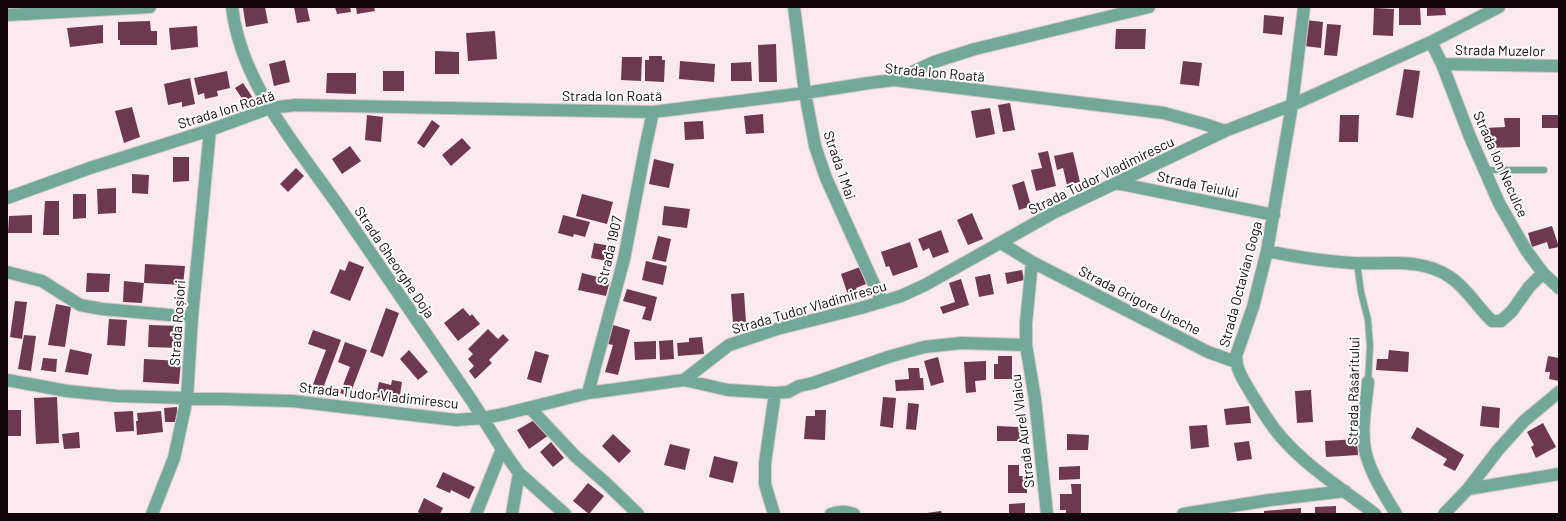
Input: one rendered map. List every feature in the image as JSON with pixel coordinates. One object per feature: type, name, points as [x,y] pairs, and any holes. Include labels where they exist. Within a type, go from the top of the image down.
[{"type":"street","points":[[7,14],[150,7]]},
{"type":"street","name":"Strada Gheorghe Doja","points":[[232,7],[241,49],[270,108],[327,189],[519,473],[566,514]]},
{"type":"street","name":"Strada 1 Mai","points":[[794,7],[805,93],[815,146],[826,178],[882,302]]},
{"type":"street","points":[[894,80],[934,62],[975,49],[1149,7]]},
{"type":"street","name":"Strada Octavian Goga","points":[[1304,7],[1292,105],[1268,251],[1253,307],[1236,356],[1236,362],[1242,378],[1282,439],[1310,465],[1375,514]]},
{"type":"street","name":"Strada Tudor Vladimirescu","points":[[7,380],[67,391],[117,396],[292,402],[456,420],[483,418],[588,393],[684,380],[729,345],[777,329],[901,296],[925,285],[1055,212],[1225,131],[1292,105],[1430,42],[1499,7]]},
{"type":"street","name":"Strada Muzelor","points":[[1430,42],[1442,64],[1559,66]]},
{"type":"street","name":"Strada Ion Neculce","points":[[1442,64],[1484,170],[1499,203],[1526,250],[1543,274],[1559,288]]},
{"type":"street","name":"Strada Ion Roată","points":[[7,198],[90,168],[210,130],[270,108],[296,105],[653,112],[805,93],[869,82],[894,80],[1164,113],[1225,131]]},
{"type":"street","name":"Strada 1907","points":[[588,393],[624,259],[653,112]]},
{"type":"street","name":"Strada Roșiori","points":[[152,514],[174,458],[187,398],[192,317],[210,130]]},
{"type":"street","name":"Strada Teiului","points":[[1116,183],[1274,215]]},
{"type":"street","name":"Strada Grigore Ureche","points":[[1001,243],[1032,262],[1208,352],[1236,362]]},
{"type":"street","points":[[1268,251],[1302,258],[1357,263],[1416,264],[1438,270],[1451,277],[1466,290],[1481,310],[1492,321],[1501,321],[1512,311],[1529,287],[1543,274]]},
{"type":"street","points":[[684,380],[728,390],[775,393],[788,392],[799,386],[813,384],[888,357],[924,346],[961,343],[1026,346],[1032,262]]},
{"type":"street","points":[[7,272],[42,281],[80,305],[102,309],[192,317]]},
{"type":"street","name":"Strada Aurel Vlaicu","points":[[1026,346],[1035,399],[1047,514]]},
{"type":"street","name":"Strada Răsăritului","points":[[1368,382],[1365,419],[1365,450],[1376,480],[1396,514]]},
{"type":"street","points":[[1444,514],[1468,489],[1498,450],[1524,421],[1559,392]]},
{"type":"street","points":[[774,514],[765,484],[765,463],[775,393]]},
{"type":"street","points":[[530,408],[575,456],[638,514]]},
{"type":"street","points":[[467,514],[477,511],[502,449]]},
{"type":"street","points":[[512,514],[519,473]]},
{"type":"street","points":[[1468,489],[1559,474]]},
{"type":"street","points":[[1182,514],[1270,500],[1345,491]]},
{"type":"street","points":[[831,514],[838,512],[849,512],[854,514]]},
{"type":"lane","points":[[1484,170],[1544,170]]},
{"type":"lane","name":"Strada Răsăritului","points":[[1357,263],[1361,292],[1368,320],[1370,346],[1368,382]]},
{"type":"building","points":[[265,7],[268,23],[246,27],[243,8]]},
{"type":"building","points":[[294,7],[307,7],[310,21],[297,23]]},
{"type":"building","points":[[335,7],[350,7],[351,12],[337,14]]},
{"type":"building","points":[[356,7],[374,7],[375,11],[357,14]]},
{"type":"building","points":[[1399,7],[1420,7],[1421,25],[1399,25]]},
{"type":"building","points":[[1427,7],[1445,7],[1446,15],[1427,16]]},
{"type":"building","points":[[1374,8],[1394,9],[1393,36],[1373,35]]},
{"type":"building","points":[[1264,15],[1284,17],[1282,35],[1263,33]]},
{"type":"building","points":[[1306,20],[1323,22],[1321,48],[1304,46]]},
{"type":"building","points":[[150,21],[151,31],[157,31],[157,45],[120,45],[120,40],[118,40],[118,22]]},
{"type":"building","points":[[1327,24],[1341,25],[1337,56],[1324,55]]},
{"type":"building","points":[[103,25],[103,43],[70,47],[67,28]]},
{"type":"building","points":[[197,26],[198,47],[171,50],[169,28]]},
{"type":"building","points":[[1116,29],[1146,29],[1145,49],[1115,49]]},
{"type":"building","points":[[495,31],[497,59],[468,61],[466,33]]},
{"type":"building","points":[[776,44],[777,82],[759,82],[758,45]]},
{"type":"building","points":[[435,51],[459,52],[459,74],[435,74]]},
{"type":"building","points":[[649,56],[662,56],[662,60],[665,60],[664,82],[645,81],[645,60],[649,60]]},
{"type":"building","points":[[622,57],[642,57],[641,81],[621,80]]},
{"type":"building","points":[[285,60],[290,82],[274,86],[269,64]]},
{"type":"building","points":[[680,61],[715,64],[714,82],[679,79]]},
{"type":"building","points":[[1183,61],[1202,63],[1199,86],[1180,84]]},
{"type":"building","points":[[751,62],[752,81],[731,81],[731,63]]},
{"type":"building","points":[[1404,69],[1420,71],[1413,118],[1396,115]]},
{"type":"building","points":[[227,71],[230,88],[217,91],[218,96],[205,99],[204,93],[198,95],[194,78]]},
{"type":"building","points":[[383,71],[404,71],[404,91],[383,91]]},
{"type":"building","points":[[327,73],[356,73],[356,94],[326,93]]},
{"type":"building","points":[[190,78],[195,104],[182,107],[182,102],[168,105],[164,84]]},
{"type":"building","points":[[243,83],[255,101],[247,106],[235,88]]},
{"type":"building","points":[[1010,103],[1015,130],[1003,132],[998,105]]},
{"type":"building","points":[[132,107],[140,137],[124,143],[115,111]]},
{"type":"building","points":[[990,108],[995,134],[976,138],[971,111]]},
{"type":"building","points":[[763,114],[764,133],[746,134],[744,116]]},
{"type":"building","points":[[367,115],[383,117],[381,142],[365,140]]},
{"type":"building","points":[[1340,115],[1359,115],[1358,142],[1339,142]]},
{"type":"building","points":[[1542,115],[1559,115],[1559,128],[1542,128]]},
{"type":"building","points":[[1504,118],[1520,118],[1520,147],[1485,148],[1485,128],[1505,127]]},
{"type":"building","points":[[432,120],[440,126],[424,148],[417,143]]},
{"type":"building","points":[[703,121],[704,139],[685,140],[684,122]]},
{"type":"building","points":[[462,138],[471,148],[451,166],[442,155]]},
{"type":"building","points":[[350,146],[361,161],[342,174],[332,159]]},
{"type":"building","points":[[1048,151],[1056,186],[1036,191],[1031,170],[1042,168],[1038,153]]},
{"type":"building","points":[[1073,152],[1080,182],[1067,185],[1063,168],[1057,170],[1054,156]]},
{"type":"building","points":[[173,157],[189,157],[189,181],[173,182]]},
{"type":"building","points":[[654,159],[674,164],[669,188],[649,184]]},
{"type":"building","points":[[296,168],[304,176],[288,192],[280,184]]},
{"type":"building","points":[[132,174],[149,175],[148,194],[132,193]]},
{"type":"building","points":[[1024,181],[1031,206],[1019,210],[1012,185]]},
{"type":"building","points":[[116,188],[116,213],[98,214],[97,189]]},
{"type":"building","points":[[73,194],[86,194],[86,218],[73,219]]},
{"type":"building","points":[[582,194],[613,202],[607,224],[576,216]]},
{"type":"building","points":[[45,201],[59,201],[59,235],[43,235]]},
{"type":"building","points":[[664,206],[690,209],[687,228],[662,225]]},
{"type":"building","points":[[972,213],[983,239],[968,245],[957,220]]},
{"type":"building","points":[[32,215],[32,233],[8,233],[9,216]]},
{"type":"building","points":[[563,215],[590,222],[585,237],[574,234],[573,237],[558,233]]},
{"type":"building","points":[[1552,226],[1559,247],[1549,249],[1547,242],[1532,247],[1528,233]]},
{"type":"building","points":[[941,230],[949,252],[933,258],[929,248],[923,251],[918,239]]},
{"type":"building","points":[[658,236],[671,239],[666,262],[652,259]]},
{"type":"building","points":[[910,242],[918,267],[893,276],[889,266],[886,267],[881,252]]},
{"type":"building","points":[[594,243],[616,247],[613,262],[591,258]]},
{"type":"building","points":[[349,261],[364,267],[350,301],[330,293],[340,269],[345,271]]},
{"type":"building","points":[[646,261],[667,266],[663,285],[642,280]]},
{"type":"building","points":[[145,264],[185,266],[183,285],[144,283]]},
{"type":"building","points":[[860,267],[866,284],[856,288],[858,294],[849,298],[841,274]]},
{"type":"building","points":[[1022,270],[1024,280],[1007,284],[1005,273]]},
{"type":"building","points":[[87,273],[110,274],[109,292],[86,292]]},
{"type":"building","points":[[582,273],[610,280],[606,296],[578,290]]},
{"type":"building","points":[[990,274],[994,294],[979,297],[975,277]]},
{"type":"building","points":[[961,279],[969,305],[943,314],[940,307],[955,302],[949,283]]},
{"type":"building","points":[[124,281],[144,283],[142,303],[123,302]]},
{"type":"building","points":[[627,289],[657,297],[651,321],[642,319],[646,307],[623,301]]},
{"type":"building","points":[[744,293],[746,322],[733,323],[731,294]]},
{"type":"building","points":[[15,301],[27,302],[22,339],[10,337]]},
{"type":"building","points":[[56,304],[71,307],[65,347],[48,345]]},
{"type":"building","points":[[386,308],[399,313],[383,357],[370,352]]},
{"type":"building","points":[[463,308],[470,316],[472,314],[480,324],[458,341],[444,323]]},
{"type":"building","points":[[109,319],[127,320],[125,346],[107,345]]},
{"type":"building","points":[[149,325],[181,326],[180,348],[148,347]]},
{"type":"building","points":[[613,325],[630,330],[618,375],[605,372],[613,345],[608,344]]},
{"type":"building","points":[[488,329],[498,339],[503,334],[509,340],[489,360],[492,363],[475,379],[469,371],[474,366],[468,359],[473,354],[468,349]]},
{"type":"building","points":[[313,330],[341,340],[322,391],[312,387],[326,350],[308,344]]},
{"type":"building","points":[[24,335],[36,336],[31,371],[18,369]]},
{"type":"building","points":[[702,337],[704,354],[678,356],[677,343],[689,342],[689,338]]},
{"type":"building","points":[[673,340],[674,359],[660,360],[659,341]]},
{"type":"building","points":[[656,341],[656,359],[635,360],[634,342]]},
{"type":"building","points":[[345,342],[367,350],[349,397],[340,393],[350,367],[338,362]]},
{"type":"building","points":[[70,349],[92,354],[88,375],[65,372]]},
{"type":"building","points":[[409,350],[428,372],[418,380],[400,359]]},
{"type":"building","points":[[1389,350],[1409,352],[1408,372],[1376,370],[1377,359],[1388,359]]},
{"type":"building","points":[[535,351],[549,355],[541,383],[527,379]]},
{"type":"building","points":[[998,356],[1012,356],[1012,379],[994,379],[994,364],[998,364]]},
{"type":"building","points":[[1548,356],[1559,358],[1559,381],[1549,379],[1550,372],[1545,372]]},
{"type":"building","points":[[938,357],[944,382],[931,386],[924,361]]},
{"type":"building","points":[[43,358],[57,359],[56,372],[41,370]]},
{"type":"building","points":[[144,359],[181,361],[179,384],[143,382]]},
{"type":"building","points":[[986,361],[986,380],[975,381],[976,392],[966,393],[964,362]]},
{"type":"building","points":[[908,368],[919,368],[920,378],[923,378],[924,390],[896,391],[895,380],[909,379]]},
{"type":"building","points":[[392,380],[402,382],[399,401],[376,397],[379,382],[391,385]]},
{"type":"building","points":[[1311,390],[1313,422],[1297,423],[1295,391]]},
{"type":"building","points":[[57,397],[59,443],[36,444],[34,398]]},
{"type":"building","points":[[883,397],[896,398],[893,428],[880,426]]},
{"type":"building","points":[[908,403],[919,404],[916,430],[906,429]]},
{"type":"building","points":[[1249,406],[1251,423],[1226,425],[1224,409]]},
{"type":"building","points":[[1482,406],[1500,408],[1499,428],[1480,426]]},
{"type":"building","points":[[177,407],[177,422],[165,422],[164,408]]},
{"type":"building","points":[[7,410],[21,410],[21,436],[7,436]]},
{"type":"building","points":[[815,410],[826,410],[825,440],[804,439],[806,416],[815,416]]},
{"type":"building","points":[[133,411],[134,431],[116,432],[114,412]]},
{"type":"building","points":[[161,411],[163,432],[137,435],[137,413]]},
{"type":"building","points":[[536,419],[549,435],[529,449],[517,430]]},
{"type":"building","points":[[1543,423],[1556,447],[1536,458],[1531,447],[1534,445],[1527,432]]},
{"type":"building","points":[[1207,425],[1209,447],[1191,449],[1189,426]]},
{"type":"building","points":[[997,426],[1020,427],[1020,441],[997,441]]},
{"type":"building","points":[[1417,427],[1464,455],[1455,471],[1443,465],[1447,459],[1411,438]]},
{"type":"building","points":[[79,432],[80,448],[64,449],[62,434]]},
{"type":"building","points":[[613,434],[631,451],[619,463],[602,446]]},
{"type":"building","points":[[1067,434],[1089,435],[1088,450],[1067,450]]},
{"type":"building","points":[[1357,439],[1358,455],[1326,457],[1325,441]]},
{"type":"building","points":[[1249,441],[1252,459],[1237,461],[1234,443]]},
{"type":"building","points":[[551,442],[564,458],[553,467],[540,452]]},
{"type":"building","points":[[670,444],[690,449],[685,470],[664,465]]},
{"type":"building","points":[[714,456],[738,462],[733,483],[709,477]]},
{"type":"building","points":[[1008,465],[1019,465],[1019,476],[1027,476],[1027,493],[1008,493]]},
{"type":"building","points":[[1080,466],[1080,479],[1059,480],[1059,467]]},
{"type":"building","points":[[443,472],[475,487],[469,499],[451,490],[450,493],[436,487]]},
{"type":"building","points":[[588,483],[604,496],[589,514],[573,501]]},
{"type":"building","points":[[1071,484],[1081,484],[1081,513],[1066,513],[1066,510],[1060,510],[1060,494],[1072,494]]},
{"type":"building","points":[[424,498],[443,508],[440,514],[421,514],[418,512]]},
{"type":"building","points":[[1025,503],[1025,514],[1009,514],[1009,504]]},
{"type":"building","points":[[1336,506],[1336,514],[1315,514],[1315,507]]},
{"type":"building","points":[[1301,508],[1301,514],[1264,514],[1264,511]]},
{"type":"building","points":[[941,511],[942,514],[927,514],[927,513]]}]
